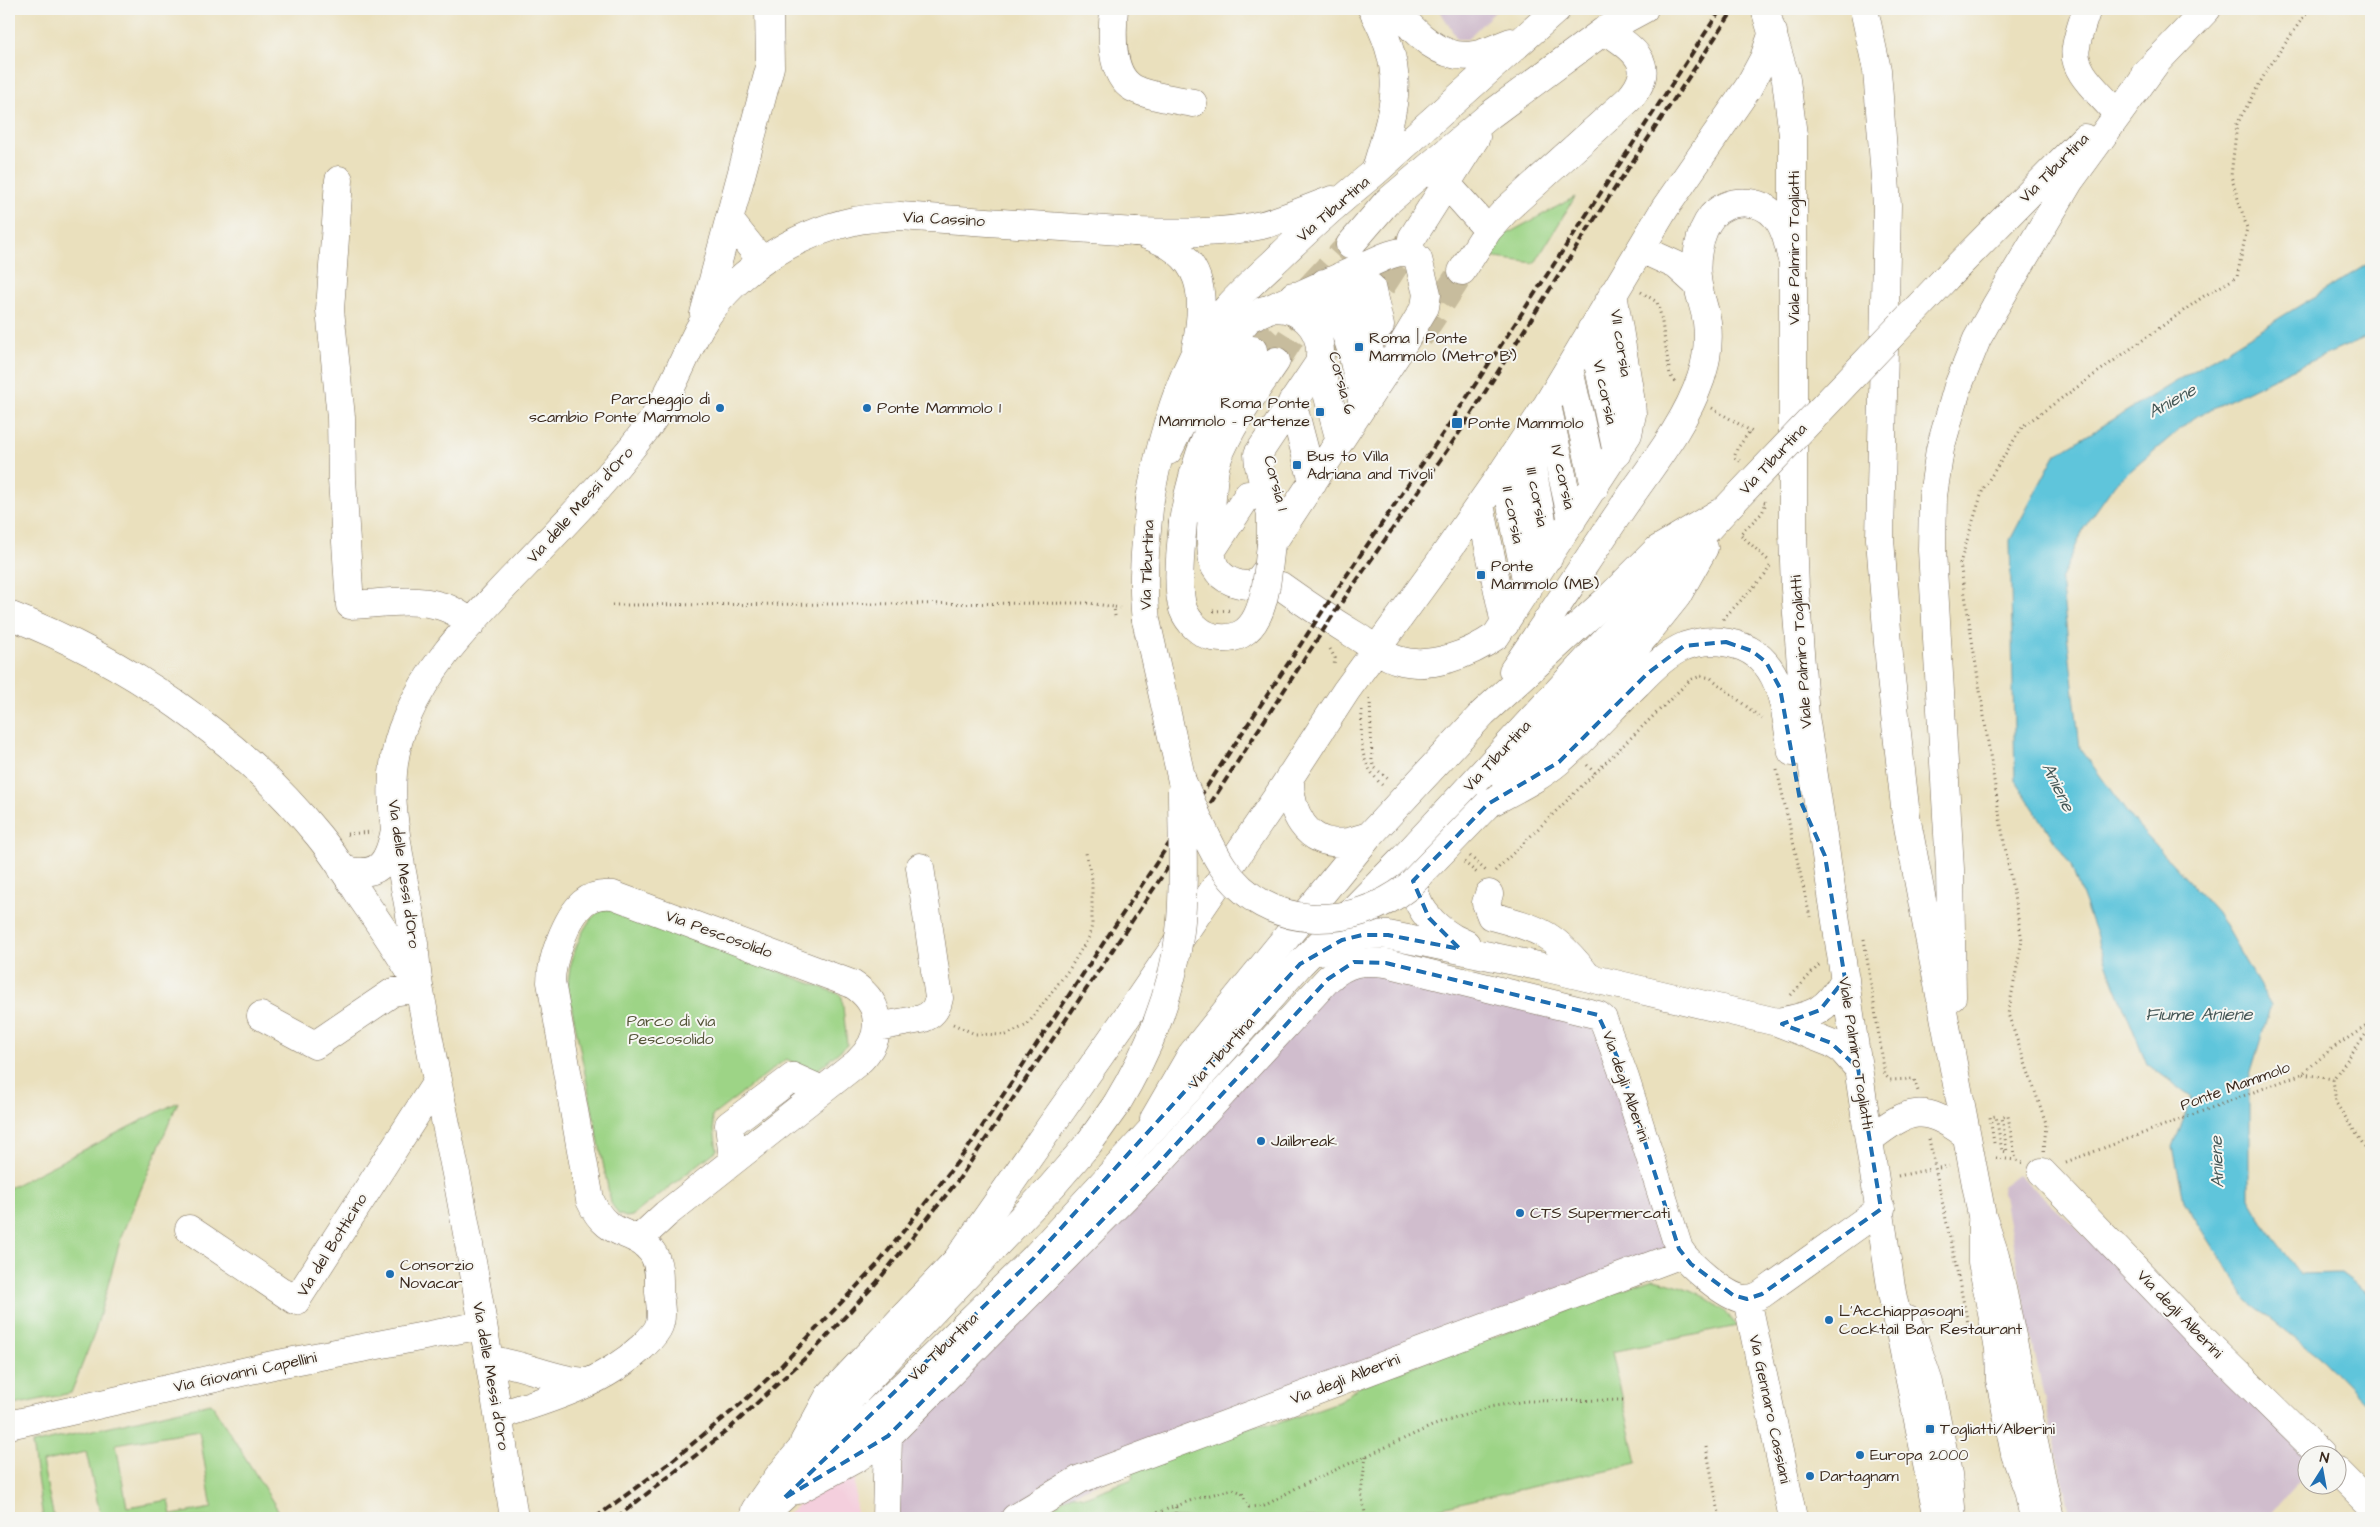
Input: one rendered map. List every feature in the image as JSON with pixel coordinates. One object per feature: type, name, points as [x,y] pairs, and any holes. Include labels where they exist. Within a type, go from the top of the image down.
[{"type":"main road","points":[[702,325],[770,67],[769,9]]},
{"type":"main road","points":[[1114,9],[1113,43],[1126,82],[1139,91],[1193,103]]},
{"type":"main road","points":[[1372,9],[1389,45],[1395,71],[1393,107],[1375,172]]},
{"type":"main road","points":[[1396,9],[1421,36],[1454,54],[1474,55],[1526,36]]},
{"type":"main road","name":"Via Tiburtina","points":[[750,1518],[778,1476],[799,1452],[1052,1186],[1089,1143],[1116,1105],[1150,1043],[1172,977],[1180,922],[1182,781],[1145,614],[1145,552],[1150,499],[1166,430],[1194,355],[1226,311],[1276,260],[1345,195],[1375,172],[1557,9]]},
{"type":"main road","points":[[1255,348],[1232,381],[1210,425],[1194,470],[1183,522],[1181,570],[1183,609],[1196,628],[1210,636],[1228,638],[1239,634],[1259,615],[1339,443],[1365,274],[1386,203],[1490,115],[1546,76],[1605,19],[1644,9]]},
{"type":"main road","points":[[1864,9],[1877,70],[1887,205],[1880,539],[1890,668],[1906,816],[1982,1216],[1995,1256],[2050,1518]]},
{"type":"main road","points":[[2086,9],[2076,46],[2076,60],[2079,69],[2113,109]]},
{"type":"main road","name":"Via Tiburtina","points":[[760,1518],[872,1416],[1034,1258],[1300,964],[1433,827],[1727,508],[1945,279],[2113,109],[2208,9]]},
{"type":"main road","points":[[1462,271],[1488,230],[1519,198],[1629,99],[1639,87],[1643,72],[1636,52],[1605,19]]},
{"type":"main road","points":[[799,1452],[829,1396],[957,1260],[1122,1024],[1346,691],[1504,470],[1569,369],[1617,287],[1685,179],[1748,88],[1760,65],[1769,20]]},
{"type":"main road","name":"Viale Palmiro Togliatti","points":[[1769,20],[1786,80],[1792,129],[1794,171],[1795,589],[1804,716],[1881,1209],[1892,1293],[1938,1518]]},
{"type":"main road","points":[[1950,1051],[1952,983],[1950,869],[1932,550],[1932,507],[1939,455],[1958,386],[1977,339],[1994,307],[2069,182],[2158,60]]},
{"type":"main road","points":[[1412,238],[1490,115]]},
{"type":"main road","points":[[339,180],[330,310],[341,417],[342,479],[350,606],[412,601],[427,602],[442,606],[472,623]]},
{"type":"main road","points":[[1446,184],[1488,230]]},
{"type":"main road","points":[[1135,232],[1207,232],[1250,227],[1277,220],[1345,195]]},
{"type":"main road","points":[[1483,713],[1562,600],[1668,442],[1693,397],[1702,375],[1707,350],[1707,323],[1698,285],[1699,245],[1703,231],[1713,216],[1730,204],[1746,202],[1771,212],[1781,225],[1793,263]]},
{"type":"main road","name":"Via Cassino","points":[[702,325],[730,288],[762,261],[788,246],[834,227],[865,219],[900,216],[1135,232]]},
{"type":"main road","points":[[730,221],[762,261]]},
{"type":"main road","points":[[1135,232],[1160,241],[1178,252],[1197,275],[1201,289],[1201,315],[1194,355]]},
{"type":"main road","points":[[1641,249],[1676,265],[1698,285]]},
{"type":"main road","points":[[1255,585],[1339,443],[1425,307],[1427,294],[1418,259],[1411,254],[1401,251],[1365,274],[1290,303]]},
{"type":"main road","points":[[720,253],[732,270],[741,278]]},
{"type":"main road","points":[[1290,303],[1316,331],[1321,346],[1305,383],[1260,450],[1258,459],[1271,514],[1339,443],[1365,274]]},
{"type":"main road","name":"VII corsia","points":[[1212,550],[1214,566],[1226,578],[1240,584],[1272,583],[1281,586],[1377,650],[1403,662],[1439,661],[1464,653],[1488,642],[1496,636],[1505,624],[1617,453],[1631,425],[1617,287]]},
{"type":"main road","points":[[1212,550],[1214,468],[1243,410],[1255,348],[1255,313],[1312,297],[1333,311],[1305,383]]},
{"type":"main road","name":"Via delle Messi d'Oro","points":[[514,1518],[490,1360],[419,988],[410,914],[385,831],[392,771],[400,735],[417,696],[432,669],[635,444],[652,422],[702,325]]},
{"type":"main road","name":"VI corsia","points":[[1591,330],[1617,453]]},
{"type":"main road","points":[[1150,499],[1168,450],[1193,398],[1217,358],[1255,348]]},
{"type":"main road","points":[[1569,369],[1595,487]]},
{"type":"main road","points":[[1305,383],[1339,443]]},
{"type":"main road","points":[[1305,383],[1339,443]]},
{"type":"main road","name":"Corsia 6","points":[[1305,383],[1339,443]]},
{"type":"main road","name":"IV corsia","points":[[1547,404],[1572,521]]},
{"type":"main road","name":"III corsia","points":[[1526,437],[1549,557]]},
{"type":"main road","name":"II corsia","points":[[1504,470],[1528,589]]},
{"type":"main road","points":[[1212,550],[1248,495]]},
{"type":"main road","points":[[1480,505],[1505,624]]},
{"type":"main road","points":[[1182,781],[1224,868],[1239,885],[1272,907],[1290,914],[1314,918],[1357,914],[1384,904],[1409,886],[1488,804],[1547,771],[1592,712],[1632,652],[1677,596],[1727,508]]},
{"type":"main road","points":[[1140,1142],[1191,1055],[1369,836],[1483,713],[1609,598],[1657,550],[1727,508]]},
{"type":"main road","points":[[9,615],[58,635],[144,684],[210,730],[258,771],[318,834],[419,988],[393,992],[315,1045],[261,1016]]},
{"type":"main road","points":[[1592,712],[1684,646],[1719,641],[1735,644],[1752,651],[1766,662],[1780,688],[1800,800],[1811,830],[1825,856]]},
{"type":"main road","points":[[1290,776],[1292,806],[1296,816],[1309,831],[1323,839],[1335,842],[1346,842],[1369,836]]},
{"type":"main road","points":[[1433,827],[1414,867],[1413,886],[1420,906],[1442,932],[1453,939],[1497,956]]},
{"type":"main road","points":[[342,869],[362,873],[380,866],[388,859],[385,831]]},
{"type":"main road","points":[[638,1240],[666,1214],[866,1055],[872,1045],[877,1027],[921,1020],[937,1006],[939,998],[920,867]]},
{"type":"main road","points":[[1488,883],[1486,903],[1491,916],[1522,924],[1546,934],[1570,954],[1588,977]]},
{"type":"main road","points":[[366,905],[379,909],[389,908],[398,904],[405,894]]},
{"type":"main road","name":"Via Pescosolido","points":[[500,1416],[558,1397],[605,1374],[636,1352],[657,1331],[661,1317],[656,1260],[649,1248],[638,1240],[606,1224],[600,1218],[590,1200],[551,982],[553,962],[558,947],[583,902],[602,894],[613,895],[852,984],[869,998],[876,1017],[877,1027]]},
{"type":"main road","points":[[1300,964],[1342,940],[1372,934],[1388,935],[1497,956],[1588,977],[1782,1011],[1802,1018],[1820,1010],[1833,998],[1845,979]]},
{"type":"main road","name":"Via Tiburtina","points":[[783,1499],[857,1458],[888,1436],[1156,1166],[1328,979],[1339,969],[1354,962]]},
{"type":"main road","name":"Via degli Alberini","points":[[1354,962],[1386,963],[1598,1015],[1602,1019],[1622,1069],[1676,1243],[1682,1254],[1718,1285],[1733,1295],[1747,1299]]},
{"type":"main road","points":[[1782,1011],[1842,1050],[1858,1068]]},
{"type":"main road","name":"Via del Botticino","points":[[189,1229],[296,1302],[438,1080]]},
{"type":"main road","points":[[1870,1139],[1898,1119],[1911,1114],[1924,1113],[1942,1118],[1966,1134]]},
{"type":"main road","name":"Via degli Alberini","points":[[2042,1172],[2209,1345],[2310,1444]]},
{"type":"main road","points":[[1747,1299],[1762,1294],[1881,1209]]},
{"type":"main road","points":[[1982,1216],[1982,1263],[1999,1349],[2000,1380],[2015,1454],[2028,1490],[2034,1518]]},
{"type":"main road","name":"Via degli Alberini","points":[[1015,1518],[1080,1479],[1682,1254]]},
{"type":"main road","name":"Viale Palmiro Togliatti","points":[[1892,1293],[1909,1322],[1929,1383],[1948,1474],[1952,1518]]},
{"type":"main road","name":"Via Gennaro Cassiani","points":[[1747,1299],[1793,1518]]},
{"type":"main road","name":"Via Giovanni Capellini","points":[[9,1425],[273,1364],[482,1325]]},
{"type":"main road","points":[[490,1360],[519,1365],[560,1379],[589,1382]]},
{"type":"main road","points":[[886,1518],[888,1436]]},
{"type":"main road","points":[[2348,1482],[2371,1505]]},
{"type":"path","points":[[2016,1160],[2008,1116],[2002,1117],[2007,1152],[2002,1152],[1996,1116],[1990,1117],[1994,1158],[2016,1160],[2042,1172],[2046,1123],[2008,1014],[2022,940],[2001,825],[1960,563],[1983,489],[2023,426],[2204,296],[2237,277],[2247,228],[2231,176],[2237,124],[2267,70],[2309,9]]},
{"type":"path","points":[[1617,287],[1656,302],[1661,316],[1670,375],[1679,388]]},
{"type":"path","points":[[1709,406],[1752,432],[1736,449],[1734,458],[1739,462],[1744,459]]},
{"type":"path","points":[[1769,498],[1770,508]]},
{"type":"path","points":[[1754,544],[1772,564]]},
{"type":"path","points":[[1719,623],[1765,575],[1772,564],[1772,554]]},
{"type":"path","points":[[612,605],[1089,603],[1120,608]]},
{"type":"path","points":[[1114,607],[1115,616]]},
{"type":"path","points":[[1206,611],[1241,610]]},
{"type":"path","points":[[1328,647],[1335,658],[1334,674]]},
{"type":"path","points":[[1488,883],[1690,680],[1701,676],[1711,678],[1767,723]]},
{"type":"path","points":[[1370,694],[1372,762],[1374,767],[1388,779]]},
{"type":"path","points":[[1362,709],[1362,756],[1366,766],[1382,785]]},
{"type":"path","points":[[1775,761],[1810,921]]},
{"type":"path","points":[[347,834],[385,831]]},
{"type":"path","points":[[932,1012],[975,1034],[1006,1035],[1027,1025],[1070,968],[1089,937],[1092,925],[1092,879],[1086,852]]},
{"type":"path","points":[[1469,856],[1488,883]]},
{"type":"path","points":[[1464,861],[1488,883]]},
{"type":"path","points":[[1864,939],[1885,1075],[1890,1080],[1914,1079],[1924,1113],[1948,1238],[1971,1336]]},
{"type":"path","points":[[1782,1011],[1819,966],[1818,958]]},
{"type":"path","points":[[2302,1074],[2330,1050],[2371,1025]]},
{"type":"path","points":[[2371,1025],[2333,1079],[2336,1103],[2371,1156]]},
{"type":"path","points":[[2302,1074],[2333,1079]]},
{"type":"path","name":"Ponte Mammolo","points":[[2042,1172],[2302,1074]]},
{"type":"path","points":[[1891,1177],[1931,1169]]},
{"type":"path","points":[[1143,1518],[1176,1505],[1233,1489],[1242,1493],[1249,1507],[1264,1506],[1366,1455],[1432,1426],[1489,1407],[1526,1401],[1627,1400]]},
{"type":"path","points":[[1706,1447],[1720,1518]]},
{"type":"path","points":[[1366,1455],[1361,1492],[1366,1518]]},
{"type":"path","points":[[1175,1518],[1176,1505]]},
{"type":"highlighted area","points":[[1726,642],[1752,651],[1766,662],[1780,688],[1800,800],[1825,856],[1845,979],[1820,1010],[1782,1024],[1831,1043],[1858,1068],[1881,1209],[1762,1294],[1747,1299],[1733,1295],[1691,1264],[1679,1249],[1619,1061],[1598,1015],[1386,963],[1354,962],[1328,979],[1156,1166],[888,1436],[783,1499],[1034,1258],[1300,964],[1342,940],[1362,935],[1388,935],[1460,949],[1429,918],[1413,881],[1488,804],[1559,762],[1648,673],[1684,646]]},
{"type":"shaded area","points":[[1439,9],[1498,9],[1467,39],[1457,39]]},
{"type":"shaded area","points":[[1346,965],[1592,1012],[1677,1243],[1015,1518],[886,1518],[888,1436]]},
{"type":"shaded area","points":[[2018,1174],[2140,1286],[2298,1444],[2298,1483],[2266,1518],[2070,1518],[2031,1336],[2002,1186]]},
{"type":"shaded area","points":[[855,1475],[856,1518],[783,1518],[815,1490]]},
{"type":"green space","points":[[1575,197],[1535,263],[1488,257],[1503,236]]},
{"type":"green space","name":"Parco di via Pescosolido","points":[[604,909],[610,909],[839,994],[842,997],[847,1045],[815,1072],[786,1059],[712,1116],[717,1150],[632,1216],[626,1217],[618,1214],[611,1203],[568,989],[570,968],[577,944],[589,922]]},
{"type":"green space","points":[[178,1102],[122,1234],[95,1332],[71,1393],[9,1406],[9,1188]]},
{"type":"green space","points":[[1653,1279],[1678,1285],[1700,1295],[1720,1308],[1737,1326],[1612,1352],[1637,1463],[1393,1518],[1037,1518],[1071,1494],[1085,1497],[1132,1479],[1134,1467],[1255,1425],[1276,1424],[1341,1401],[1359,1386]]},
{"type":"green space","points":[[211,1403],[283,1518],[101,1518],[86,1452],[42,1462],[54,1518],[43,1518],[32,1444]],"holes":[[[199,1430],[212,1508],[172,1515],[169,1500],[127,1507],[116,1444]]]},
{"type":"water","name":"Fiume Aniene","points":[[2371,262],[2371,335],[2289,371],[2193,418],[2115,484],[2084,528],[2061,580],[2080,748],[2133,821],[2217,912],[2271,1005],[2249,1078],[2249,1198],[2272,1237],[2300,1274],[2341,1273],[2371,1295],[2371,1409],[2322,1359],[2247,1300],[2184,1201],[2173,1147],[2192,1097],[2147,1064],[2112,978],[2071,866],[2015,780],[2010,540],[2055,455]]},
{"type":"tunnel","points":[[1313,393],[1412,238]]},
{"type":"tunnel","points":[[1253,350],[1350,245]]},
{"type":"tunnel","points":[[1419,337],[1462,271]]},
{"type":"tunnel","points":[[1276,361],[1309,309]]},
{"type":"railway","points":[[595,1518],[668,1464],[743,1402],[778,1369],[877,1265],[966,1151],[1334,594],[1452,420],[1721,9]]},
{"type":"railway","points":[[616,1518],[728,1430],[818,1346],[877,1282],[959,1179],[1197,824],[1337,609],[1463,427],[1588,229],[1734,9]]},
{"type":"place","name":"Roma | Ponte Mammolo (Metro B)","points":[[1359,347]]},
{"type":"place","name":"Parcheggio di scambio Ponte Mammolo","points":[[720,408]]},
{"type":"place","name":"Ponte Mammolo 1","points":[[867,408]]},
{"type":"place","name":"Roma Ponte Mammolo - Partenze","points":[[1320,412]]},
{"type":"place","name":"Ponte Mammolo","points":[[1457,423]]},
{"type":"place","name":"Bus to Villa Adriana and Tivoli","points":[[1297,465]]},
{"type":"place","name":"Ponte Mammolo (MB)","points":[[1481,575]]},
{"type":"place","name":"Jailbreak","points":[[1261,1141]]},
{"type":"place","name":"CTS Supermercati","points":[[1520,1213]]},
{"type":"place","name":"Consorzio Novacar","points":[[390,1274]]},
{"type":"place","name":"L'Acchiappasogni Cocktail Bar Restaurant","points":[[1829,1320]]},
{"type":"place","name":"Togliatti/Alberini","points":[[1930,1429]]},
{"type":"place","name":"Europa 2000","points":[[1860,1455]]},
{"type":"place","name":"Dartagnam","points":[[1810,1476]]},
{"type":"water label","name":"Aniene","points":[[2172,401]]},
{"type":"water label","name":"Aniene","points":[[2058,787]]},
{"type":"water label","name":"Aniene","points":[[2217,1162]]}]
